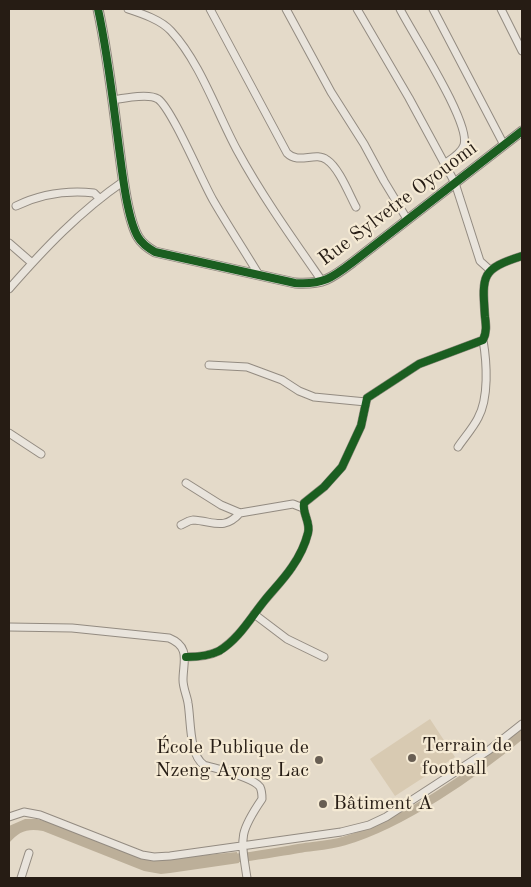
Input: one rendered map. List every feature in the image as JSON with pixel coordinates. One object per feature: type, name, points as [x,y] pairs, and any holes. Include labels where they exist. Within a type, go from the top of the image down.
[{"type":"street","name":"Rue Sylvetre Oyouomi","points":[[100,9],[124,180],[134,228],[138,238],[146,247],[163,254],[295,283],[312,284],[322,281],[337,274],[522,130]]},
{"type":"street","points":[[128,9],[156,20],[170,29],[181,42],[261,191],[288,234],[322,281]]},
{"type":"street","points":[[210,9],[287,153],[292,158],[315,157],[327,160],[341,179],[356,207]]},
{"type":"street","points":[[286,9],[331,92],[364,144],[407,219]]},
{"type":"street","points":[[357,9],[409,98],[455,183],[480,261],[490,270]]},
{"type":"street","points":[[400,9],[446,92],[462,127],[464,144],[460,152],[444,164]]},
{"type":"street","points":[[433,9],[504,145]]},
{"type":"street","points":[[500,9],[522,51]]},
{"type":"street","points":[[113,100],[146,96],[158,99],[175,123],[213,200],[260,276]]},
{"type":"street","points":[[9,289],[32,262],[99,198],[124,180]]},
{"type":"street","points":[[16,206],[31,198],[67,191],[94,193],[99,198]]},
{"type":"street","points":[[9,244],[32,262]]},
{"type":"street","points":[[458,447],[478,418],[485,399],[485,350],[483,340],[486,330],[484,283],[490,270],[522,256]]},
{"type":"street","points":[[186,657],[208,655],[220,650],[241,632],[292,568],[300,553],[309,526],[303,508],[304,503],[335,476],[342,467],[361,426],[366,402],[372,395],[419,364],[483,340]]},
{"type":"street","points":[[209,365],[247,367],[282,380],[299,391],[314,397],[366,402]]},
{"type":"street","points":[[9,433],[41,454]]},
{"type":"street","points":[[186,483],[221,505],[240,513],[293,504],[303,508]]},
{"type":"street","points":[[181,525],[194,520],[224,524],[240,513]]},
{"type":"street","points":[[254,614],[287,639],[324,657]]},
{"type":"street","points":[[9,627],[72,628],[168,638],[179,644],[186,657],[183,682],[195,753],[198,760],[204,765],[257,784],[261,789],[262,796],[244,830],[242,849],[247,878]]},
{"type":"street","points":[[9,817],[24,812],[31,812],[147,856],[161,857],[242,849],[342,832],[378,821],[404,806],[489,750],[522,724]]},
{"type":"street","points":[[21,878],[29,853]]},
{"type":"shaded area","name":"Terrain de football","points":[[430,719],[455,757],[395,796],[370,759]]},
{"type":"shaded area","points":[[25,819],[37,819],[62,826],[146,859],[155,860],[237,852],[239,863],[161,874],[144,871],[43,831],[24,831],[9,843],[9,826]]},
{"type":"waterway","points":[[227,859],[334,844],[367,833],[414,810],[461,781],[522,734]]},
{"type":"cycle path","points":[[98,9],[128,207],[138,237],[145,246],[155,252],[295,283],[313,283],[327,279],[346,268],[522,131]]},
{"type":"cycle path","points":[[186,657],[211,654],[226,646],[244,627],[292,567],[302,551],[309,529],[304,511],[304,503],[324,487],[342,467],[361,426],[367,398],[419,364],[483,340],[486,328],[484,292],[487,276],[498,265],[522,256]]},
{"type":"place","name":"Terrain de football","points":[[412,758]]},
{"type":"place","name":"École Publique de Nzeng Ayong Lac","points":[[319,760]]},
{"type":"place","name":"Bâtiment A","points":[[323,804]]}]
